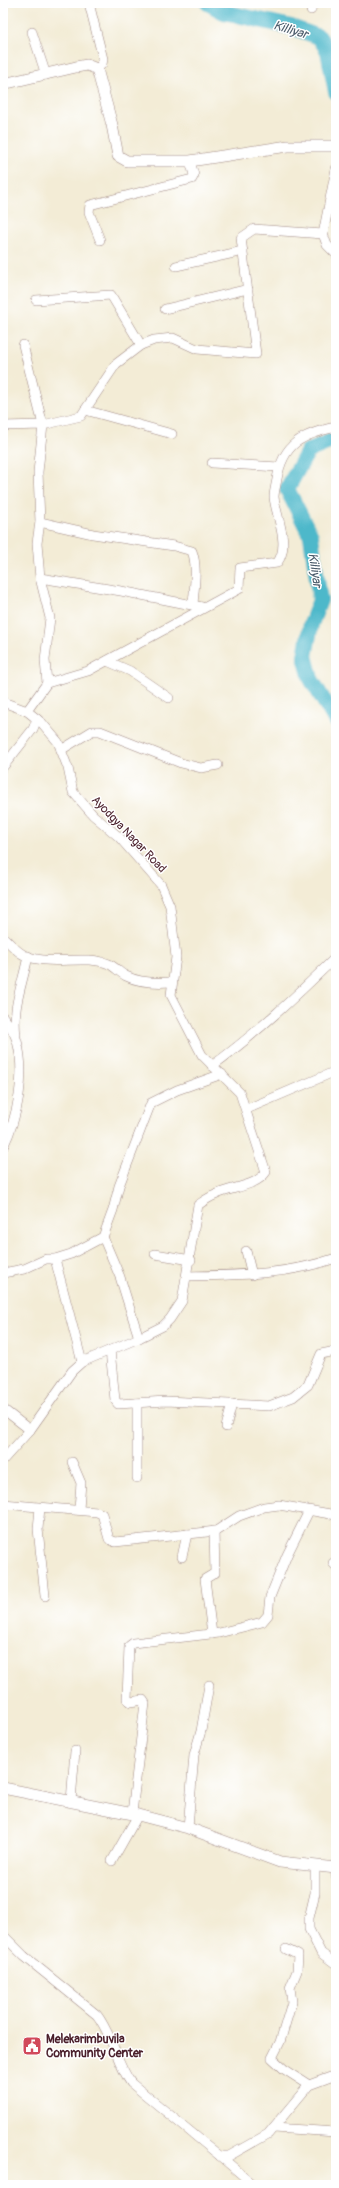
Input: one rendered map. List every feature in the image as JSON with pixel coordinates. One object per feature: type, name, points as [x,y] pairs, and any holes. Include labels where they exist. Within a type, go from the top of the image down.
[{"type":"street","points":[[89,3],[103,59],[100,67],[97,69]]},
{"type":"street","points":[[32,32],[46,75]]},
{"type":"street","points":[[3,84],[46,75],[76,66],[87,66],[97,69]]},
{"type":"street","points":[[97,69],[112,125],[118,156],[127,162],[190,161],[288,146],[336,146]]},
{"type":"street","points":[[100,240],[89,211],[92,204],[192,179],[194,175],[190,161]]},
{"type":"street","points":[[336,169],[322,234],[328,245],[336,254]]},
{"type":"street","points":[[3,426],[43,425],[81,416],[116,364],[140,345],[154,340],[173,338],[197,349],[256,354],[241,238],[254,229],[322,234]]},
{"type":"street","points":[[176,266],[242,251]]},
{"type":"street","points":[[165,309],[248,289]]},
{"type":"street","points":[[36,300],[111,295],[140,345]]},
{"type":"street","points":[[23,345],[43,425],[38,472],[40,522],[37,543],[40,578],[50,618],[45,660],[47,683]]},
{"type":"street","points":[[85,410],[122,422],[172,434]]},
{"type":"street","points":[[27,711],[47,683],[88,671],[202,607],[239,589],[240,568],[277,563],[282,557],[282,533],[274,496],[280,462],[294,442],[316,431],[336,427]]},
{"type":"street","points":[[212,463],[279,467]]},
{"type":"street","points":[[40,522],[93,534],[174,546],[192,551],[194,557],[195,578],[193,605]]},
{"type":"street","points":[[40,578],[121,591],[202,607]]},
{"type":"street","points":[[107,661],[130,671],[169,698]]},
{"type":"street","name":"Ayodgya Nagar Road","points":[[3,702],[27,711],[37,719],[58,742],[62,750],[73,792],[93,815],[118,837],[162,885],[170,906],[176,957],[171,982],[171,995],[176,1009],[195,1044],[212,1066],[240,1092],[247,1109],[249,1120],[266,1172],[263,1176],[249,1183],[214,1194],[198,1205],[190,1260]]},
{"type":"street","points":[[3,767],[33,729],[37,719]]},
{"type":"street","points":[[62,750],[92,731],[100,731],[181,763],[201,768],[218,764]]},
{"type":"street","points":[[3,937],[28,956],[38,959],[109,964],[128,977],[156,983],[171,982]]},
{"type":"street","points":[[3,1147],[11,1128],[20,1081],[14,1022],[28,956]]},
{"type":"street","points":[[212,1066],[250,1038],[285,1008],[336,957]]},
{"type":"street","points":[[3,1017],[17,1040]]},
{"type":"street","points":[[247,1109],[336,1071]]},
{"type":"street","points":[[3,1273],[24,1270],[46,1259],[55,1259],[85,1248],[104,1237],[114,1210],[119,1186],[152,1103],[177,1090],[222,1074]]},
{"type":"street","points":[[104,1237],[120,1277],[139,1338]]},
{"type":"street","points":[[246,1251],[252,1275]]},
{"type":"street","points":[[3,1460],[30,1430],[72,1372],[82,1362],[139,1338],[163,1326],[170,1319],[182,1301],[190,1260],[155,1254]]},
{"type":"street","points":[[188,1276],[252,1275],[314,1266],[336,1258]]},
{"type":"street","points":[[55,1259],[82,1362]]},
{"type":"street","points":[[110,1350],[116,1402],[120,1405],[166,1401],[269,1406],[293,1397],[308,1385],[321,1354],[336,1351]]},
{"type":"street","points":[[137,1403],[137,1478]]},
{"type":"street","points":[[226,1427],[232,1404]]},
{"type":"street","points":[[3,1409],[30,1430]]},
{"type":"street","points":[[72,1462],[81,1483],[79,1509]]},
{"type":"street","points":[[3,1504],[40,1508],[79,1509],[102,1514],[109,1539],[114,1542],[214,1531],[220,1529],[239,1516],[264,1507],[279,1505],[336,1515]]},
{"type":"street","points":[[40,1508],[38,1529],[45,1596]]},
{"type":"street","points":[[112,1861],[135,1814],[145,1703],[143,1700],[131,1702],[127,1699],[129,1646],[133,1643],[212,1634],[262,1622],[266,1618],[270,1597],[287,1555],[309,1511]]},
{"type":"street","points":[[212,1634],[205,1579],[215,1573],[214,1531]]},
{"type":"street","points":[[182,1557],[187,1534]]},
{"type":"street","points":[[188,1828],[194,1755],[201,1731],[209,1685]]},
{"type":"street","points":[[71,1801],[75,1751]]},
{"type":"street","points":[[3,1788],[135,1814],[188,1828],[280,1862],[336,1870]]},
{"type":"street","points":[[315,1866],[315,1894],[309,1918],[309,1929],[321,1953],[336,1964]]},
{"type":"street","points":[[3,1935],[24,1956],[98,2015],[104,2024],[123,2072],[131,2083],[254,2185]]},
{"type":"street","points":[[286,1949],[298,1954],[297,1970],[290,1988],[292,2002],[280,2042],[272,2058],[284,2069],[309,2085]]},
{"type":"street","points":[[220,2156],[224,2157],[234,2154],[268,2134],[309,2085],[336,2075]]},
{"type":"street","points":[[274,2128],[336,2132]]},
{"type":"waterway","name":"Killiyar","points":[[208,3],[224,12],[291,27],[319,37],[328,51],[336,92]]},
{"type":"waterway","name":"Killiyar","points":[[336,439],[308,451],[287,489],[311,536],[320,600],[311,624],[305,656],[311,679],[336,721]]},
{"type":"waterway","points":[[3,1045],[6,1079],[3,1084]]},
{"type":"place","name":"Melekarimbuvila Community Center","points":[[32,2046]]}]
